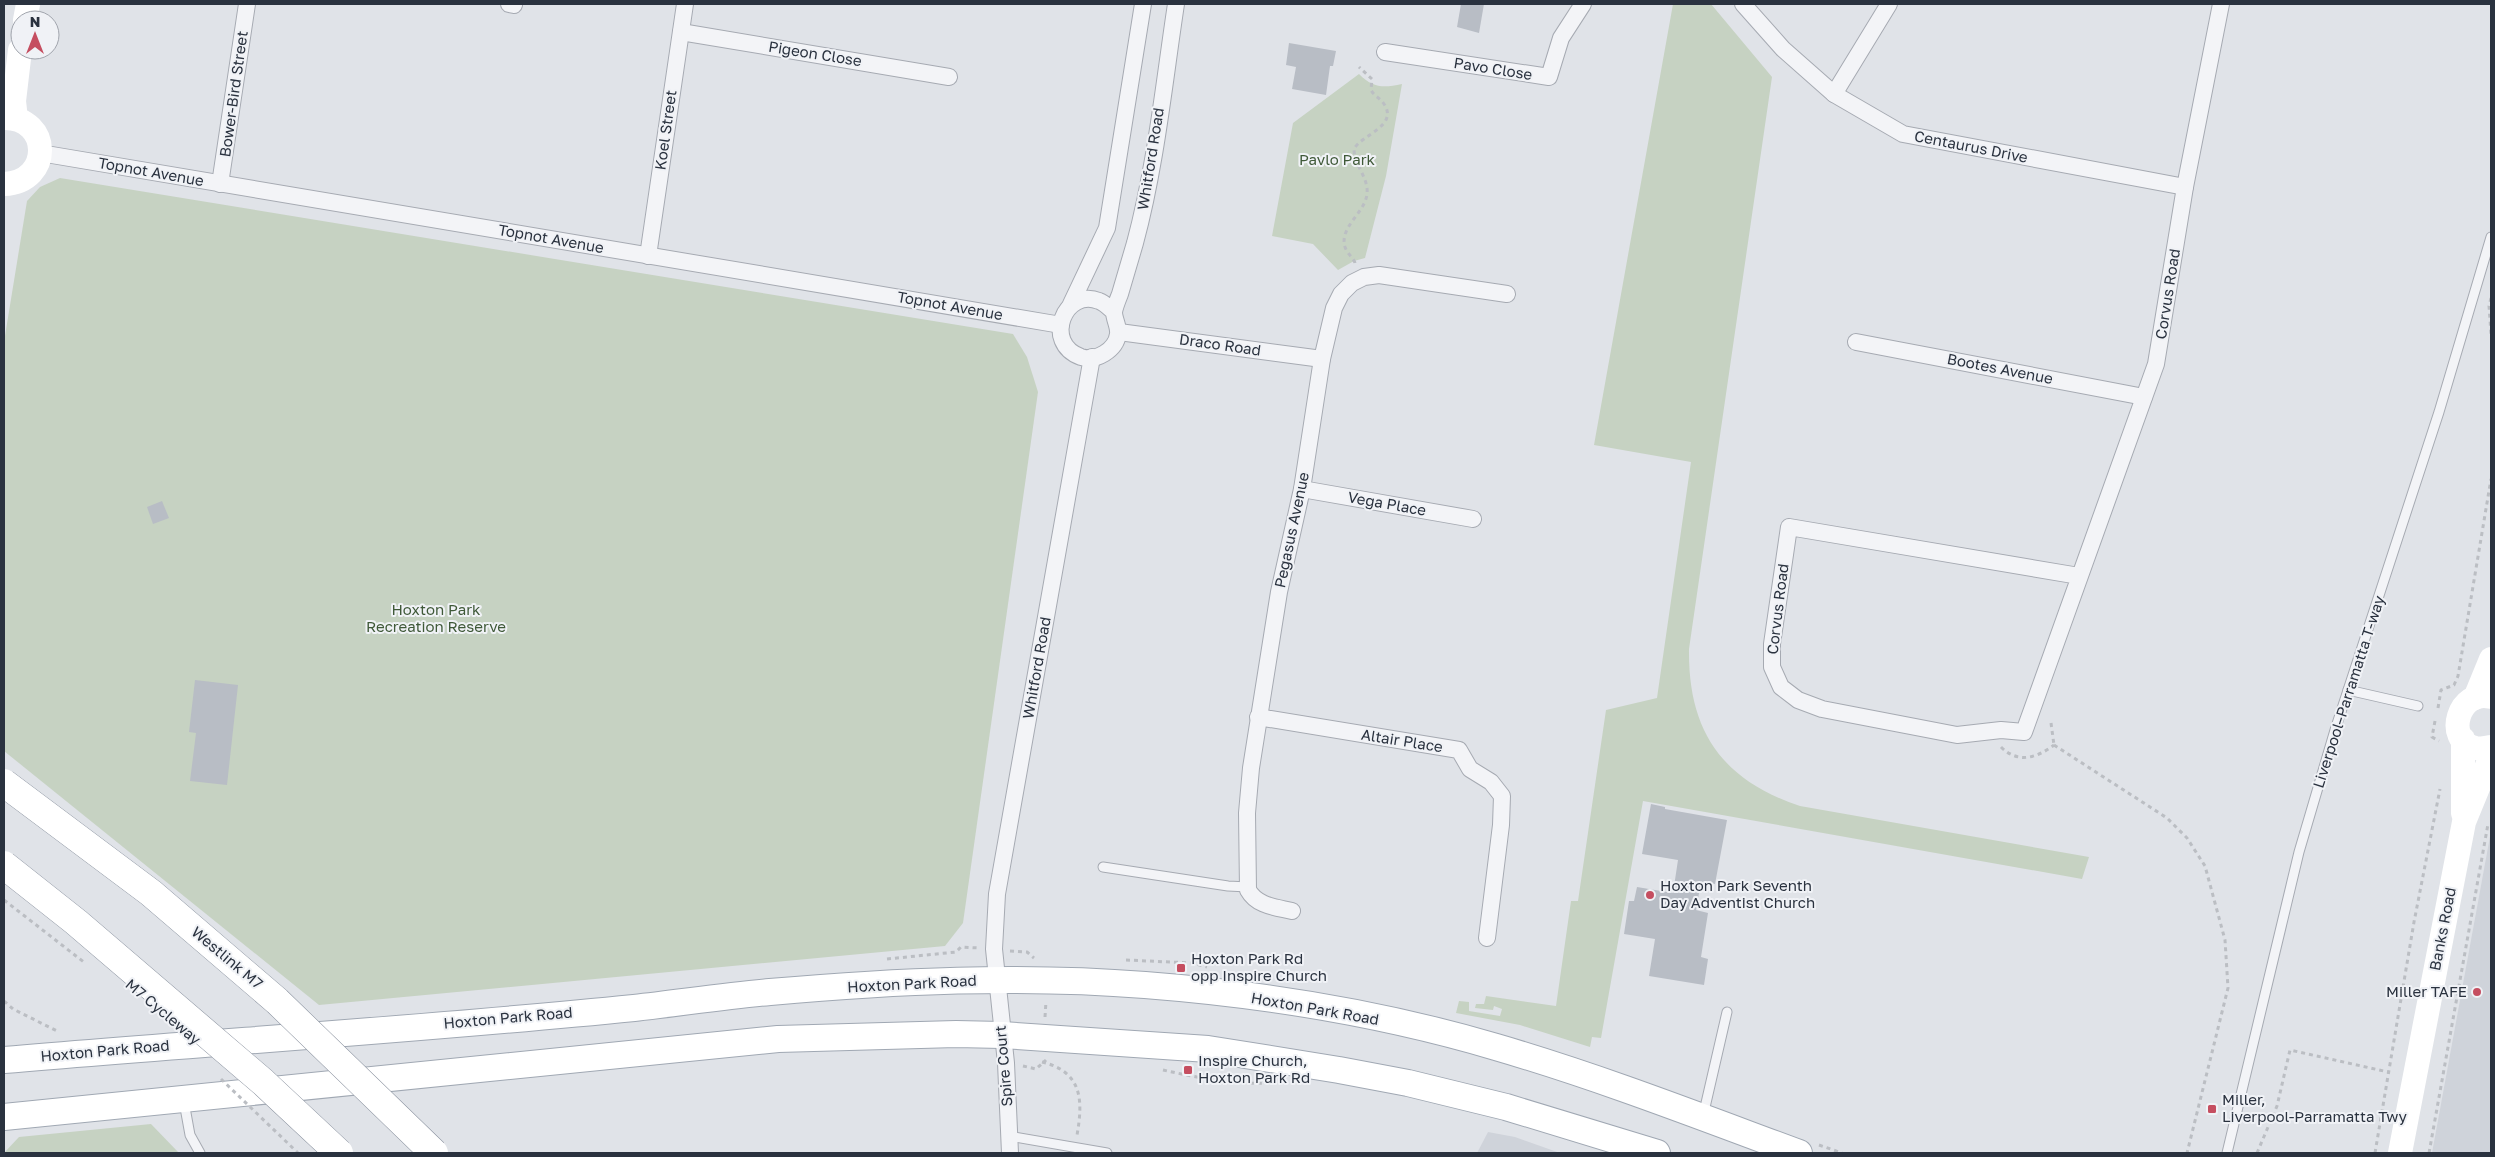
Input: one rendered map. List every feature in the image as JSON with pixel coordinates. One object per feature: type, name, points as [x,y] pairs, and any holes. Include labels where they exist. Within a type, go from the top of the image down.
[{"type":"highway","name":"Westlink M7","points":[[4,783],[151,893],[277,1001],[434,1153]]},
{"type":"highway","points":[[4,865],[76,922],[263,1082],[339,1153]]},
{"type":"main road","name":"Hoxton Park Road","points":[[4,1060],[623,1009],[768,992],[956,980],[1047,980],[1145,985],[1207,991],[1368,1017],[1494,1046],[1641,1094],[1799,1153]]},
{"type":"main road","points":[[4,1117],[778,1039],[1002,1035],[1045,1053],[1208,1049],[1408,1083],[1657,1153]]},
{"type":"street","name":"Bower-Bird Street","points":[[220,184],[247,4]]},
{"type":"street","name":"Koel Street","points":[[648,256],[685,4]]},
{"type":"street","points":[[1071,304],[1087,299],[1100,301],[1114,312],[1119,332],[1110,350],[1097,357],[1082,357],[1066,348],[1060,335],[1062,316],[1071,304],[1107,228],[1142,4]]},
{"type":"street","name":"Whitford Road","points":[[1114,312],[1146,204],[1176,4]]},
{"type":"street","name":"Pavo Close","points":[[1385,52],[1549,78],[1560,38],[1583,4]]},
{"type":"street","name":"Centaurus Drive","points":[[1743,4],[1783,49],[1834,94],[1903,134],[2185,187]]},
{"type":"street","points":[[1834,94],[1889,4]]},
{"type":"street","name":"Corvus Road","points":[[2079,576],[1789,527],[1772,644],[1772,667],[1780,687],[1798,700],[1822,709],[1957,735],[2001,730],[2024,732],[2156,364],[2185,187],[2221,4]]},
{"type":"street","name":"Pigeon Close","points":[[681,32],[949,76]]},
{"type":"street","points":[[4,185],[25,179],[38,163],[40,153],[37,136],[25,122],[10,118],[19,60]]},
{"type":"street","name":"Topnot Avenue","points":[[40,153],[1061,325]]},
{"type":"street","name":"Pegasus Avenue","points":[[1248,886],[1246,813],[1258,718],[1279,592],[1302,489],[1322,359],[1334,308],[1341,294],[1352,283],[1364,277],[1396,276],[1507,294]]},
{"type":"street","name":"Draco Road","points":[[1119,332],[1322,359]]},
{"type":"street","name":"Bootes Avenue","points":[[1856,342],[2144,396]]},
{"type":"street","name":"Whitford Road","points":[[996,980],[994,949],[997,894],[1092,357]]},
{"type":"street","name":"Vega Place","points":[[1302,489],[1473,519]]},
{"type":"street","points":[[2483,698],[2485,678],[2491,659]]},
{"type":"street","name":"Banks Road","points":[[2464,822],[2452,741],[2458,731],[2458,715],[2465,704],[2483,698]]},
{"type":"street","name":"Altair Place","points":[[1258,718],[1459,750],[1470,769],[1491,782],[1502,796],[1501,825],[1487,938]]},
{"type":"street","points":[[2452,741],[2475,748],[2491,748]]},
{"type":"street","name":"Banks Road","points":[[2400,1153],[2464,822],[2491,756]]},
{"type":"street","points":[[1248,886],[1253,899],[1269,906],[1292,911]]},
{"type":"street","name":"Spire Court","points":[[996,980],[1006,1063],[1010,1153]]},
{"type":"lane","name":"Liverpool–Parramatta T-way","points":[[2227,1153],[2299,852],[2348,690],[2439,412],[2491,237]]},
{"type":"lane","points":[[2348,690],[2418,706]]},
{"type":"lane","points":[[1103,867],[1228,886],[1248,886]]},
{"type":"lane","points":[[1702,1118],[1727,1012]]},
{"type":"lane","points":[[183,1099],[190,1135],[200,1153]]},
{"type":"lane","points":[[1009,1136],[1107,1153]]},
{"type":"path","points":[[1349,268],[1356,263],[1346,249],[1346,234],[1367,194],[1365,180],[1356,162],[1354,149],[1360,142],[1383,125],[1387,114],[1384,104],[1371,90],[1372,79],[1359,67]]},
{"type":"path","points":[[2491,298],[2489,306],[2491,334]]},
{"type":"path","points":[[2441,690],[2454,685],[2458,676],[2491,479]]},
{"type":"path","points":[[2052,723],[2054,745],[2168,818],[2187,838],[2205,866],[2215,897],[2224,940],[2228,988],[2187,1153]]},
{"type":"path","points":[[2432,737],[2452,741]]},
{"type":"path","points":[[2375,1153],[2388,1072],[2442,782]]},
{"type":"path","points":[[2429,1153],[2489,815]]},
{"type":"path","points":[[4,900],[87,964]]},
{"type":"path","points":[[1036,1069],[1045,1053],[1047,980]]},
{"type":"path","points":[[4,1001],[13,1009],[65,1035]]},
{"type":"path","points":[[2257,1153],[2278,1106],[2290,1050],[2388,1072]]},
{"type":"path","points":[[1045,1053],[1052,1065],[1065,1074],[1079,1092],[1081,1112],[1074,1148]]},
{"type":"path","points":[[1160,1069],[1198,1078],[1252,1084],[1279,1083]]},
{"type":"path","points":[[219,1077],[298,1153]]},
{"type":"shaded area","name":"Miller TAFE","points":[[2491,831],[2491,1153],[2432,1153]]},
{"type":"shaded area","points":[[1488,1132],[1515,1137],[1560,1153],[1477,1153]]},
{"type":"green space","points":[[1673,4],[1711,4],[1772,77],[1689,649],[1690,678],[1695,704],[1703,728],[1715,749],[1730,767],[1750,782],[1773,795],[1800,806],[2089,857],[2082,879],[1643,801],[1601,1038],[1592,1037],[1590,1047],[1520,1025],[1456,1013],[1459,1001],[1469,1002],[1469,1011],[1500,1016],[1502,1009],[1494,1006],[1493,1010],[1475,1008],[1476,1004],[1484,1004],[1486,996],[1556,1006],[1571,901],[1578,901],[1606,710],[1657,698],[1691,462],[1594,445]]},
{"type":"green space","name":"Pavlo Park","points":[[1359,74],[1369,82],[1379,86],[1402,84],[1386,176],[1365,258],[1354,261],[1338,270],[1313,244],[1272,236],[1293,123]]},
{"type":"green space","name":"Hoxton Park Recreation Reserve","points":[[60,178],[1013,334],[1027,357],[1038,392],[963,923],[945,946],[319,1005],[4,751],[4,342],[27,201],[40,187]]},
{"type":"green space","points":[[151,1124],[179,1153],[4,1153],[19,1137]]},
{"type":"building","points":[[1461,4],[1484,4],[1479,33],[1457,27]]},
{"type":"building","points":[[1289,43],[1336,51],[1333,66],[1330,66],[1326,95],[1292,89],[1296,67],[1286,65]]},
{"type":"building","points":[[162,501],[169,518],[153,524],[147,507]]},
{"type":"building","points":[[195,680],[238,685],[227,785],[190,781],[196,733],[189,732]]},
{"type":"building","name":"Hoxton Park Seventh Day Adventist Church","points":[[1651,804],[1665,807],[1665,809],[1727,820],[1715,884],[1701,882],[1696,910],[1708,913],[1701,957],[1708,959],[1704,985],[1649,976],[1655,939],[1624,934],[1629,901],[1634,901],[1637,887],[1673,893],[1678,860],[1642,854]]},
{"type":"place","name":"Hoxton Park Seventh Day Adventist Church","points":[[1650,895]]},
{"type":"place","name":"Hoxton Park Rd opp Inspire Church","points":[[1181,968]]},
{"type":"place","name":"Miller TAFE","points":[[2477,992]]},
{"type":"place","name":"Inspire Church, Hoxton Park Rd","points":[[1188,1070]]},
{"type":"place","name":"Miller, Liverpool-Parramatta Twy","points":[[2212,1109]]}]
